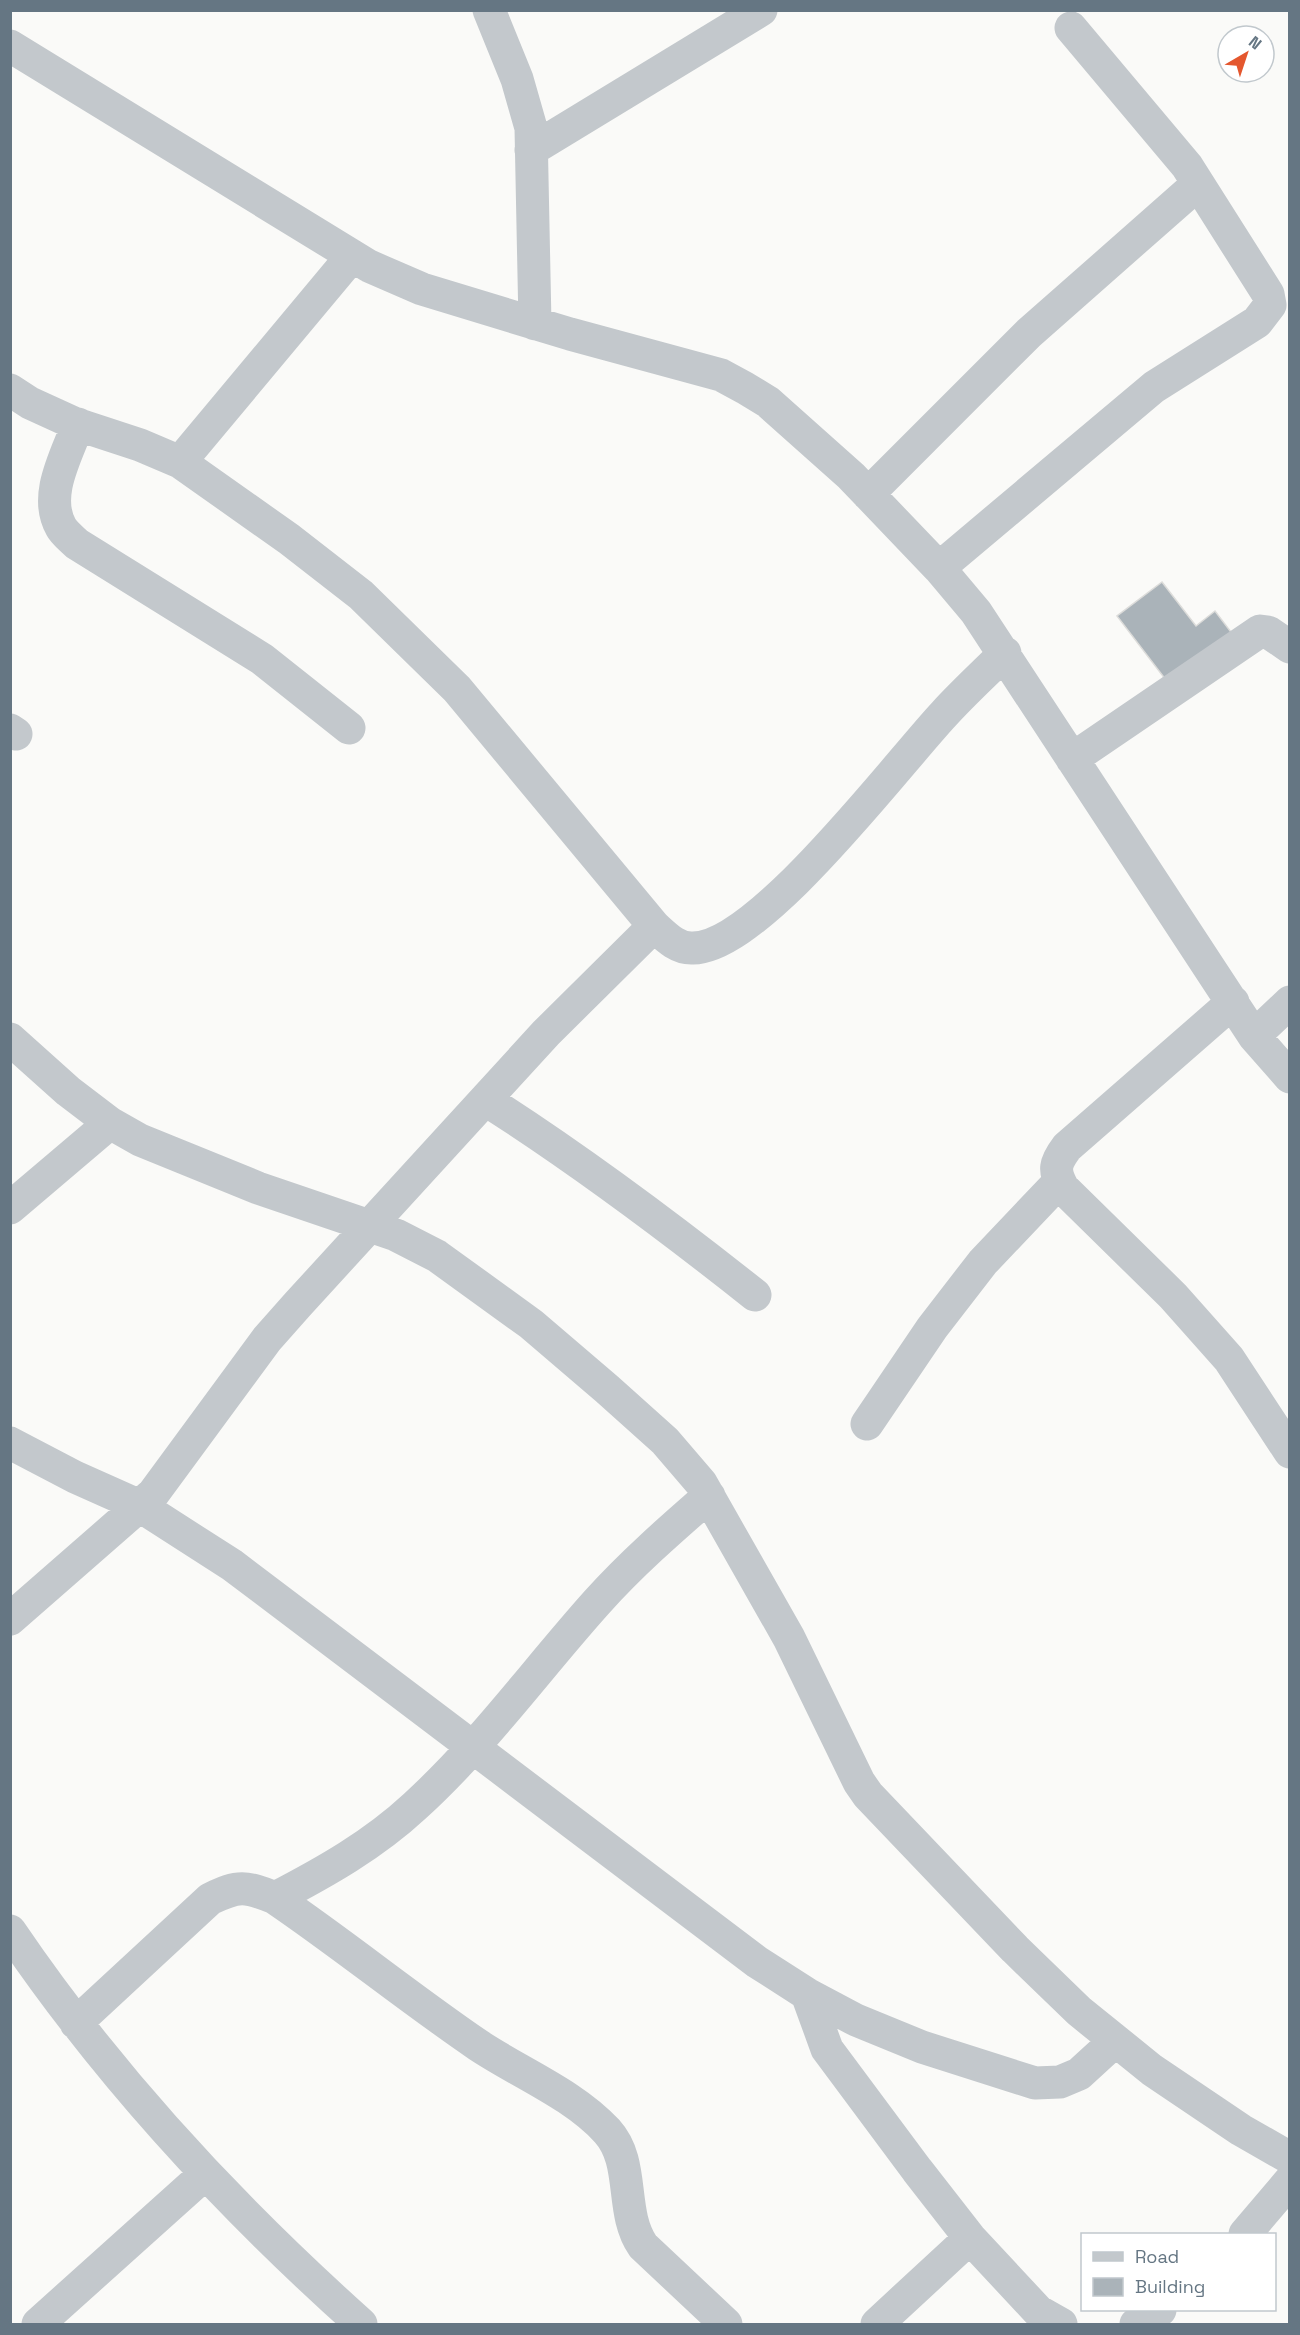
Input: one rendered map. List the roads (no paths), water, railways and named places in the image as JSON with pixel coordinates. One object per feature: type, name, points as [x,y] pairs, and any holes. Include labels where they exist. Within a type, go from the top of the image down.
[{"type":"street","points":[[489,10],[517,79],[531,128],[535,324]]},
{"type":"street","points":[[531,150],[761,10]]},
{"type":"street","points":[[939,568],[1154,387],[1265,314],[1270,305],[1268,294],[1198,184],[1170,145],[1071,28]]},
{"type":"street","points":[[10,46],[352,256],[422,289],[535,324],[721,375],[768,402],[868,494],[939,568],[976,612],[1254,1036],[1290,1077]]},
{"type":"street","points":[[868,494],[1029,333],[1198,184]]},
{"type":"street","points":[[180,462],[352,256]]},
{"type":"street","points":[[10,390],[30,403],[78,424],[140,445],[180,462],[289,539],[361,595],[449,681],[654,926],[674,943],[691,949],[705,947],[724,938],[750,920],[842,834],[943,714],[1005,653]]},
{"type":"street","points":[[78,424],[56,485],[54,506],[61,528],[77,544],[262,659],[349,728]]},
{"type":"street","points":[[1072,759],[1260,631],[1268,632],[1290,647]]},
{"type":"street","points":[[10,1619],[140,1506],[166,1480],[267,1339],[546,1034],[654,926]]},
{"type":"street","points":[[1233,1002],[1067,1147],[1054,1169],[1059,1182],[1173,1296],[1228,1359],[1290,1452]]},
{"type":"street","points":[[1254,1036],[1290,1002]]},
{"type":"street","points":[[10,1039],[68,1091],[110,1123],[140,1140],[258,1188],[371,1227],[437,1256],[531,1324],[665,1441],[709,1496],[789,1638],[868,1796],[1015,1949],[1079,2011],[1152,2070],[1241,2130],[1290,2158]]},
{"type":"street","points":[[486,1100],[570,1154],[646,1209],[756,1295]]},
{"type":"street","points":[[10,1208],[110,1123]]},
{"type":"street","points":[[867,1424],[932,1328],[983,1262],[1059,1182]]},
{"type":"street","points":[[10,1443],[75,1477],[140,1506],[232,1565],[757,1962],[807,1994],[856,2020],[922,2048],[1035,2083],[1060,2082],[1079,2074],[1116,2041]]},
{"type":"street","points":[[275,1898],[346,1861],[414,1808],[474,1749],[604,1595],[639,1558],[709,1496]]},
{"type":"street","points":[[76,2023],[210,1899],[232,1889],[249,1887],[275,1898],[479,2045],[583,2110],[608,2132],[622,2156],[628,2214],[633,2232],[643,2246],[726,2325]]},
{"type":"street","points":[[10,1931],[76,2023],[205,2174],[261,2231],[361,2325]]},
{"type":"street","points":[[807,1994],[828,2049],[970,2238],[1038,2311],[1061,2325]]},
{"type":"street","points":[[38,2325],[205,2174]]},
{"type":"street","points":[[1247,2233],[1290,2181]]},
{"type":"street","points":[[877,2325],[970,2238]]},
{"type":"street","points":[[1136,2325],[1158,2311]]}]
